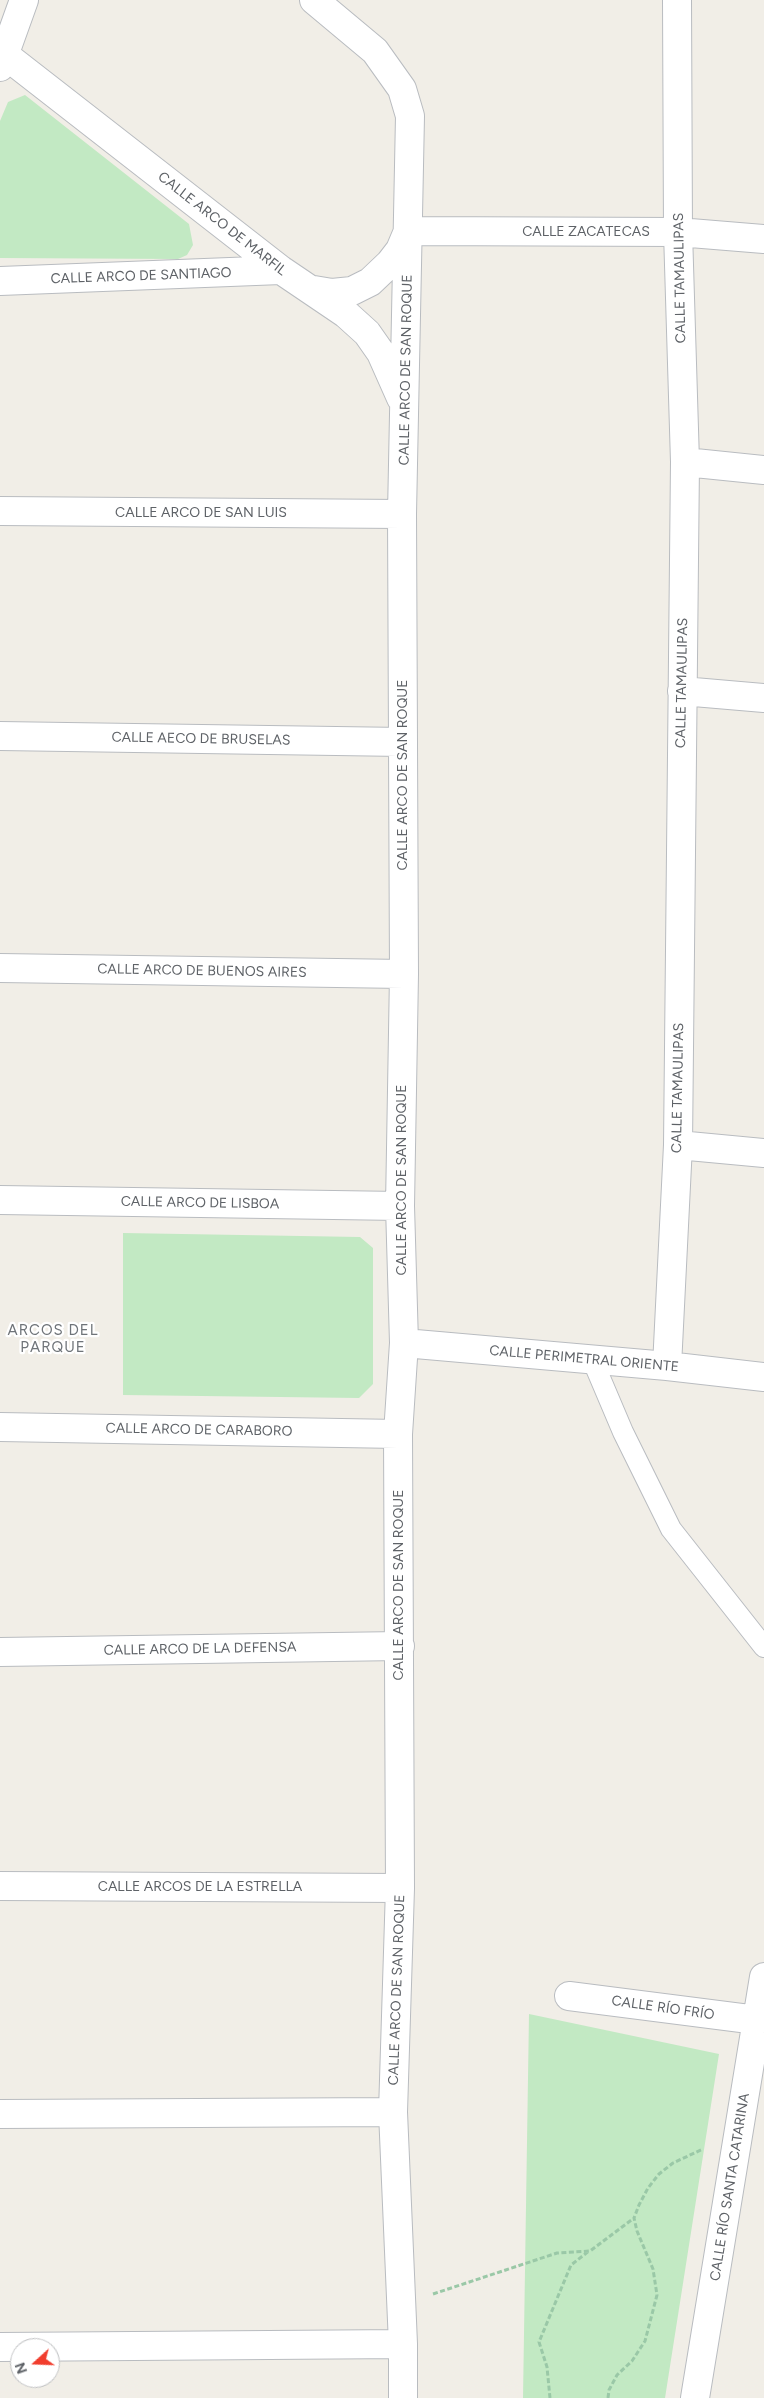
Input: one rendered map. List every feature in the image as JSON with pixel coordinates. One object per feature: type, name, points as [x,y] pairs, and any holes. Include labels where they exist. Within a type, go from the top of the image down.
[{"type":"street","points":[[2,61],[24,0]]},
{"type":"street","name":"CALLE ARCO DE SAN ROQUE","points":[[314,0],[376,51],[402,89],[410,116],[402,514],[404,974],[400,1206],[404,1343],[398,1434],[400,1888],[393,2112],[402,2304],[403,2398]]},
{"type":"street","name":"CALLE TAMAULIPAS","points":[[667,1366],[678,1145],[685,462],[678,232],[677,0]]},
{"type":"street","name":"CALLE ARCO DE MARFIL","points":[[2,61],[281,270],[314,290],[346,314],[367,333],[381,353],[400,392],[405,418]]},
{"type":"street","points":[[314,290],[332,293],[352,291],[370,282],[390,263],[400,250],[408,230]]},
{"type":"street","name":"CALLE ZACATECAS","points":[[408,230],[678,232],[764,239]]},
{"type":"street","name":"CALLE ARCO DE SANTIAGO","points":[[0,282],[281,270]]},
{"type":"street","points":[[685,462],[764,470]]},
{"type":"street","name":"CALLE ARCO DE SAN LUIS","points":[[0,512],[402,514]]},
{"type":"street","points":[[682,691],[764,698]]},
{"type":"street","name":"CALLE AECO DE BRUSELAS","points":[[0,736],[403,742]]},
{"type":"street","name":"CALLE ARCO DE BUENOS AIRES","points":[[0,968],[404,974]]},
{"type":"street","points":[[678,1145],[764,1153]]},
{"type":"street","name":"CALLE ARCO DE LISBOA","points":[[0,1200],[400,1206]]},
{"type":"street","name":"CALLE PERIMETRAL ORIENTE","points":[[404,1343],[667,1366],[764,1377]]},
{"type":"street","name":"CALLE ARCO DE CARABORO","points":[[0,1427],[398,1434]]},
{"type":"street","name":"CALLE ARCO DE LA DEFENSA","points":[[0,1652],[400,1646]]},
{"type":"street","name":"CALLE ARCOS DE LA ESTRELLA","points":[[0,1886],[400,1888]]},
{"type":"street","name":"CALLE RÍO SANTA CATARINA","points":[[695,2398],[736,2150],[753,2111],[757,2020],[764,1977]]},
{"type":"street","name":"CALLE RÍO FRÍO","points":[[569,1996],[757,2020]]},
{"type":"street","points":[[0,2114],[393,2112]]},
{"type":"street","points":[[0,2347],[403,2344]]},
{"type":"lane","points":[[592,1359],[623,1432],[671,1529],[764,1647]]},
{"type":"path","points":[[550,2398],[547,2367],[539,2342],[570,2265],[634,2218],[648,2188],[659,2174],[673,2163],[704,2149],[736,2150]]},
{"type":"path","points":[[608,2398],[609,2390],[617,2375],[632,2362],[645,2341],[657,2295],[654,2269],[637,2231],[634,2218]]},
{"type":"path","points":[[402,2304],[557,2253],[590,2251]]},
{"type":"green space","points":[[25,95],[189,224],[193,245],[187,255],[178,259],[0,258],[0,121],[8,102]]},
{"type":"green space","points":[[123,1233],[360,1237],[373,1248],[373,1384],[359,1398],[123,1395]]},
{"type":"green space","points":[[529,2014],[719,2054],[665,2398],[523,2398]]},
{"type":"district","name":"ARCOS DEL PARQUE","points":[[53,1340]]}]
